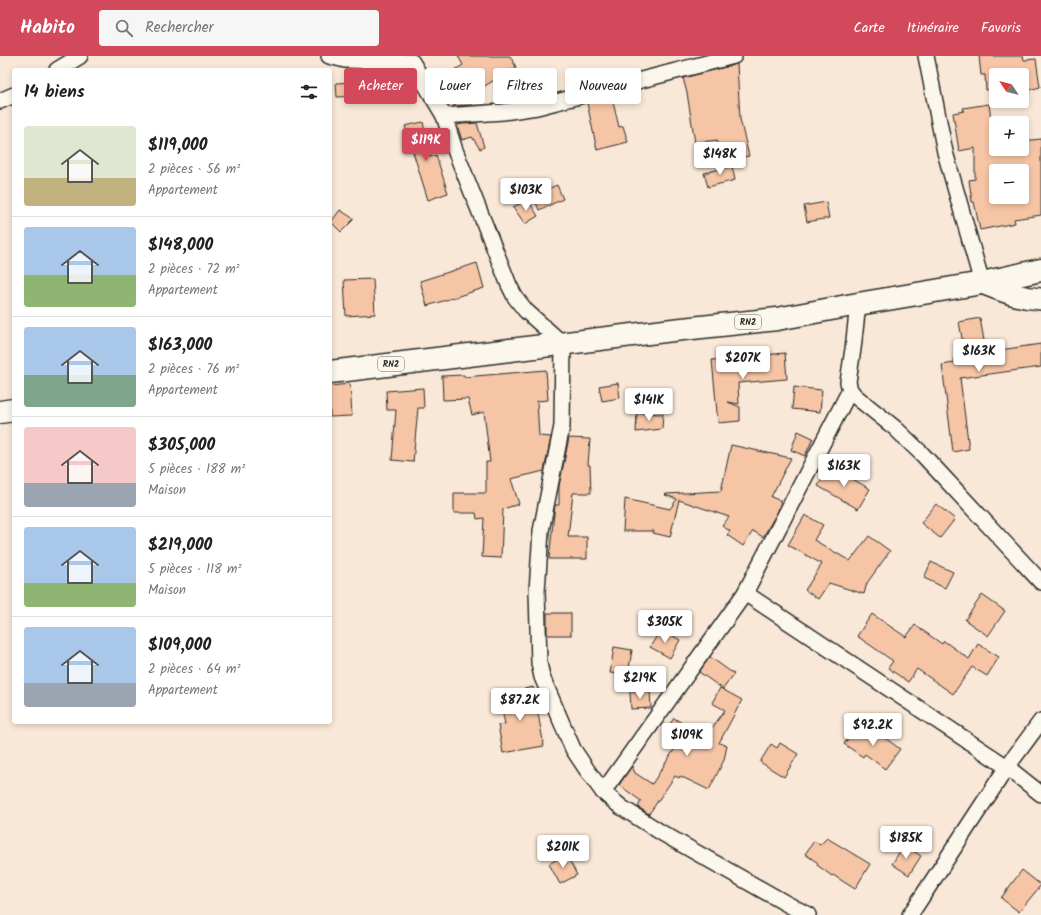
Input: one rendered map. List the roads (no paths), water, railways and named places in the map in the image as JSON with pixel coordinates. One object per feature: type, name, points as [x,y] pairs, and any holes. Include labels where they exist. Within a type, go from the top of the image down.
[{"type":"highway","name":"RN2","points":[[332,372],[673,330],[777,320],[858,304],[982,283],[1041,270]]},
{"type":"highway","points":[[0,412],[12,410]]},
{"type":"street","points":[[60,68],[80,56]]},
{"type":"street","points":[[329,56],[345,60],[411,59],[444,116],[455,150],[509,285],[526,311],[563,344],[562,426],[541,531],[537,591],[539,663],[542,677],[573,749],[586,770],[603,792],[621,807],[662,833],[808,915]]},
{"type":"street","points":[[444,116],[503,112],[537,107],[734,56]]},
{"type":"street","points":[[926,56],[945,152],[982,283],[1013,296],[1041,299]]},
{"type":"street","points":[[0,101],[12,96]]},
{"type":"street","points":[[858,304],[848,382],[850,390],[855,396],[895,428],[923,455],[1041,582]]},
{"type":"street","points":[[603,792],[745,594],[850,390]]},
{"type":"street","points":[[745,594],[1007,767],[1041,794]]},
{"type":"street","points":[[910,915],[1007,767],[1041,721]]}]
